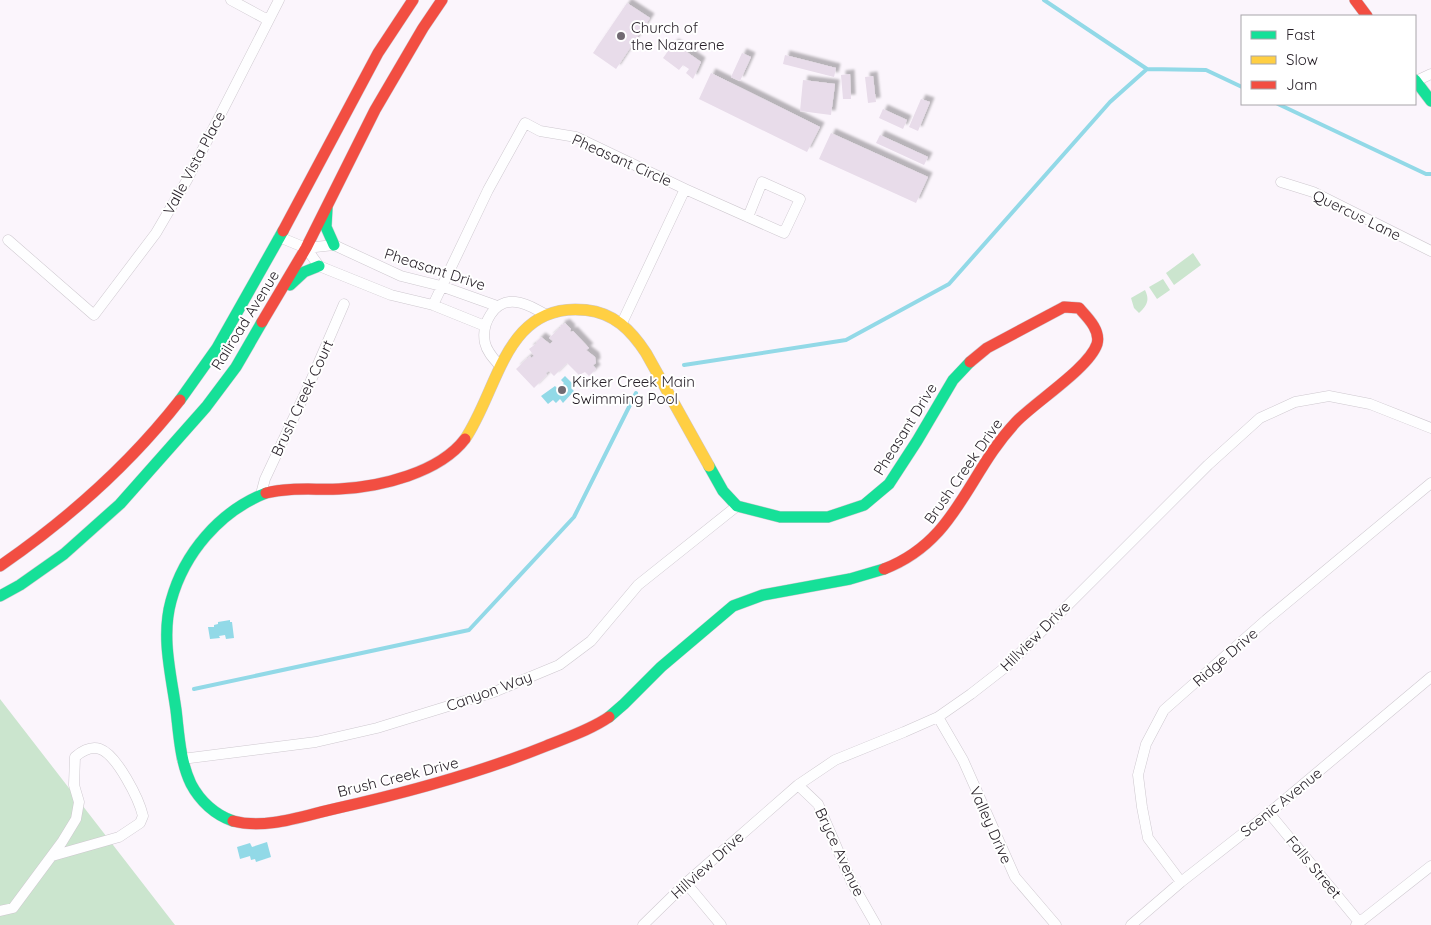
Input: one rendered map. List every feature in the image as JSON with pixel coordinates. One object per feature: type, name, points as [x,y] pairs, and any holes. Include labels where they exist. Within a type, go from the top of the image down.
[{"type":"main road","name":"Railroad Avenue","points":[[0,566],[28,549],[81,505],[127,461],[166,418],[214,354],[377,57],[413,0]]},
{"type":"main road","name":"Railroad Avenue","points":[[0,596],[20,585],[64,554],[120,504],[206,407],[238,364],[306,248],[375,110],[423,28],[442,0]]},
{"type":"main road","points":[[1355,0],[1366,15]]},
{"type":"main road","points":[[1416,82],[1431,102]]},
{"type":"main road","points":[[328,203],[325,223],[326,231],[334,245]]},
{"type":"main road","points":[[268,314],[293,281],[304,272],[319,266]]},
{"type":"main road","name":"Pheasant Drive","points":[[737,506],[780,517],[828,517],[864,505],[890,484],[953,380],[975,357],[987,348],[1064,307],[1079,308]]},
{"type":"main road","name":"Brush Creek Drive","points":[[544,314],[522,331],[508,349],[481,413],[459,446],[438,462],[394,479],[348,489],[288,488],[261,494],[241,504],[220,522],[204,539],[185,565],[174,588],[167,621],[168,648],[182,759],[189,782],[199,797],[214,811],[231,821],[263,824],[428,786],[513,761],[594,726],[614,713],[661,667],[731,607],[763,594],[870,575],[908,558],[936,536],[956,513],[1010,428],[1032,406],[1074,372],[1094,352],[1098,340],[1097,330],[1079,308]]},
{"type":"main road","points":[[544,314],[568,309],[597,311],[622,323],[640,344],[715,478],[723,491],[737,506]]},
{"type":"street","points":[[231,0],[268,20]]},
{"type":"street","name":"Valle Vista Place","points":[[8,240],[94,315],[156,233],[187,180],[279,0]]},
{"type":"street","points":[[1416,81],[1431,74]]},
{"type":"street","name":"Pheasant Circle","points":[[433,305],[488,190],[525,123],[540,131],[576,137],[686,190],[622,323]]},
{"type":"street","points":[[686,190],[784,233],[800,199],[762,182],[748,217]]},
{"type":"street","name":"Quercus Lane","points":[[1281,182],[1313,192],[1431,251]]},
{"type":"street","points":[[279,237],[306,248],[334,245]]},
{"type":"street","name":"Pheasant Drive","points":[[334,245],[401,276],[441,286],[497,306]]},
{"type":"street","points":[[306,248],[319,266],[391,295],[433,305],[485,326],[484,342],[488,351],[500,366]]},
{"type":"street","name":"Pheasant Drive","points":[[485,326],[489,315],[497,306],[506,302],[530,305],[544,314]]},
{"type":"street","name":"Brush Creek Court","points":[[261,494],[265,479],[344,304]]},
{"type":"street","name":"Hillview Drive","points":[[643,925],[686,883],[798,785],[835,760],[938,717],[1007,666],[1208,465],[1260,418],[1295,402],[1329,396],[1370,404],[1431,428]]},
{"type":"street","name":"Ridge Drive","points":[[1182,882],[1148,838],[1138,775],[1146,744],[1164,710],[1266,620],[1431,483]]},
{"type":"street","name":"Canyon Way","points":[[182,759],[316,742],[378,728],[494,692],[559,665],[591,641],[638,585],[737,506]]},
{"type":"street","name":"Scenic Avenue","points":[[1130,925],[1269,813],[1431,677]]},
{"type":"street","name":"Valley Drive","points":[[938,717],[963,760],[1015,877],[1056,925]]},
{"type":"street","points":[[0,912],[13,908],[62,842],[76,819],[79,802],[74,785],[75,757],[82,751],[90,748],[99,748],[111,758],[135,792],[143,816],[140,824],[119,837],[52,856]]},
{"type":"street","name":"Bryce Avenue","points":[[798,785],[818,804],[852,883],[876,925]]},
{"type":"street","name":"Falls Street","points":[[1269,813],[1358,923]]},
{"type":"street","points":[[1358,923],[1431,866]]},
{"type":"street","points":[[686,883],[721,925]]},
{"type":"green space","points":[[1193,253],[1201,265],[1174,285],[1166,273]]},
{"type":"green space","points":[[1163,279],[1170,290],[1157,299],[1149,287]]},
{"type":"green space","points":[[1145,290],[1147,303],[1139,313],[1134,308],[1131,298]]},
{"type":"green space","points":[[0,699],[175,925],[0,925]]},
{"type":"water","name":"Kirker Creek Main Swimming Pool","points":[[565,376],[574,385],[571,388],[574,391],[563,403],[560,399],[556,403],[553,400],[548,404],[541,396],[555,386],[558,389],[564,383],[561,380]]},
{"type":"water","points":[[230,620],[232,622],[234,638],[226,639],[225,635],[219,636],[220,638],[210,639],[208,627],[214,627],[218,622]]},
{"type":"water","points":[[267,842],[271,857],[256,862],[255,859],[251,860],[250,856],[240,859],[237,847],[250,843],[252,847]]},
{"type":"building","name":"Church of the Nazarene","points":[[627,3],[650,18],[616,69],[593,53]]},
{"type":"building","points":[[674,43],[701,62],[693,79],[686,73],[689,69],[683,65],[679,70],[663,58]]},
{"type":"building","points":[[742,53],[751,57],[740,81],[731,77]]},
{"type":"building","points":[[785,55],[836,68],[834,77],[783,64]]},
{"type":"building","points":[[711,73],[820,127],[807,152],[699,99]]},
{"type":"building","points":[[850,74],[851,99],[843,99],[841,75]]},
{"type":"building","points":[[873,76],[876,102],[868,103],[865,77]]},
{"type":"building","points":[[803,80],[835,84],[831,115],[800,111]]},
{"type":"building","points":[[921,99],[930,102],[918,131],[909,127]]},
{"type":"building","points":[[883,109],[907,120],[903,129],[879,118]]},
{"type":"building","points":[[831,133],[928,177],[916,203],[819,159]]},
{"type":"building","points":[[880,135],[928,157],[924,165],[876,143]]},
{"type":"building","points":[[565,323],[571,329],[570,331],[573,331],[589,348],[586,350],[595,357],[596,363],[593,365],[596,369],[589,376],[585,372],[579,375],[567,363],[554,376],[549,371],[546,373],[547,375],[534,388],[516,369],[530,356],[531,358],[534,356],[529,349],[541,337],[550,344],[553,341],[549,338]]},
{"type":"waterway","points":[[1044,0],[1147,69]]},
{"type":"waterway","points":[[684,365],[846,340],[949,284],[1110,102],[1147,69],[1206,70],[1241,87]]},
{"type":"waterway","points":[[1280,105],[1426,174],[1431,174]]},
{"type":"waterway","points":[[194,689],[469,630],[574,517],[636,393]]},
{"type":"traffic: fast","points":[[1416,81],[1431,101]]},
{"type":"traffic: fast","points":[[327,208],[326,227],[334,245]]},
{"type":"traffic: fast","points":[[180,400],[217,348],[283,231]]},
{"type":"traffic: fast","points":[[290,285],[304,272],[319,266]]},
{"type":"traffic: fast","points":[[0,596],[20,585],[64,554],[120,504],[206,407],[236,367],[262,322]]},
{"type":"traffic: fast","points":[[709,466],[723,491],[737,506],[780,517],[828,517],[864,505],[889,484],[953,380],[970,362]]},
{"type":"traffic: fast","points":[[233,821],[220,815],[203,802],[191,784],[184,766],[168,656],[168,615],[177,583],[185,566],[206,536],[219,522],[234,511],[266,493]]},
{"type":"traffic: fast","points":[[609,717],[661,667],[733,606],[763,595],[850,579],[884,569]]},
{"type":"traffic: slow","points":[[465,439],[477,419],[508,352],[521,334],[538,319],[559,311],[586,310],[613,319],[634,337],[646,353],[709,466]]},
{"type":"traffic: jam","points":[[283,231],[378,53],[413,0]]},
{"type":"traffic: jam","points":[[262,322],[306,248],[375,110],[423,28],[442,0]]},
{"type":"traffic: jam","points":[[1355,0],[1366,15]]},
{"type":"traffic: jam","points":[[884,569],[909,557],[929,542],[945,524],[999,442],[1016,422],[1073,374],[1092,353],[1098,339],[1092,324],[1079,308],[1064,307]]},
{"type":"traffic: jam","points":[[970,362],[987,348],[1064,307]]},
{"type":"traffic: jam","points":[[0,566],[50,529],[119,469],[180,400]]},
{"type":"traffic: jam","points":[[266,493],[293,489],[355,488],[390,481],[408,476],[440,461],[454,451],[465,439]]},
{"type":"traffic: jam","points":[[233,821],[259,824],[272,823],[417,788],[521,756],[579,733],[609,717]]},
{"type":"place","name":"Church of the Nazarene","points":[[621,36]]},
{"type":"place","name":"Kirker Creek Main Swimming Pool","points":[[562,390]]}]
